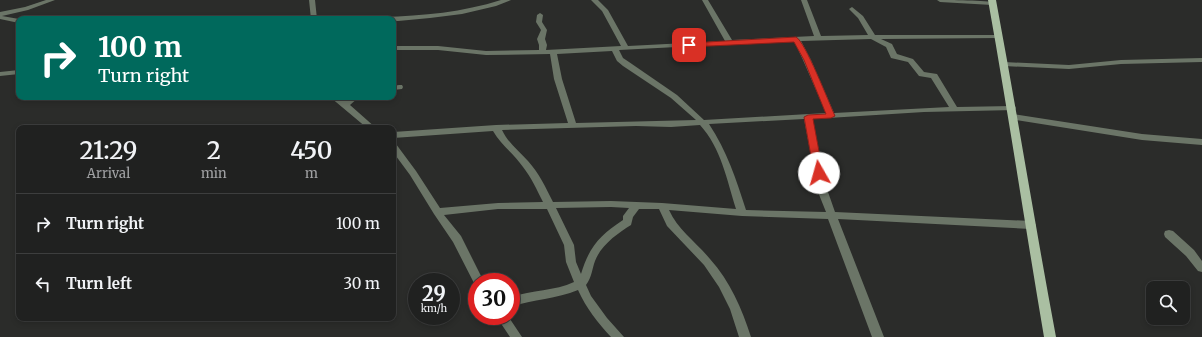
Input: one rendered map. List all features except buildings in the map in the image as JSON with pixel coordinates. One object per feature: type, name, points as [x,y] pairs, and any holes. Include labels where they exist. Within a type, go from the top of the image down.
[{"type":"main road","points":[[992,2],[1004,64],[1022,180],[1050,337]]},
{"type":"street","points":[[0,16],[52,0]]},
{"type":"street","points":[[312,0],[314,16]]},
{"type":"street","points":[[396,18],[437,15],[487,6],[508,0]]},
{"type":"street","points":[[594,0],[605,10],[625,48]]},
{"type":"street","points":[[705,0],[730,43]]},
{"type":"street","points":[[804,0],[818,38]]},
{"type":"street","points":[[940,0],[992,2]]},
{"type":"street","points":[[852,9],[861,17],[874,37],[889,46],[894,56],[909,59],[914,62],[922,74],[934,76],[955,110]]},
{"type":"street","points":[[540,15],[539,22],[544,30],[541,39],[543,45],[542,52]]},
{"type":"street","points":[[0,16],[16,21]]},
{"type":"street","points":[[396,48],[438,48],[505,54],[553,51],[615,50],[625,48],[818,38],[998,36]]},
{"type":"street","points":[[796,39],[807,60],[831,116]]},
{"type":"street","points":[[615,50],[620,59],[672,95],[701,122],[714,139],[720,151],[742,213]]},
{"type":"street","points":[[553,51],[558,79],[573,125]]},
{"type":"street","points":[[1004,64],[1069,67],[1121,62],[1202,60]]},
{"type":"street","points":[[0,74],[16,72]]},
{"type":"street","points":[[338,100],[368,125]]},
{"type":"street","points":[[345,105],[351,100]]},
{"type":"street","points":[[396,135],[496,128],[701,122],[924,110],[955,110],[1012,112],[1148,138],[1202,142]]},
{"type":"street","points":[[808,117],[823,192],[878,337]]},
{"type":"street","points":[[496,128],[502,139],[526,164],[559,223],[569,245],[571,262],[589,302],[603,321],[618,337]]},
{"type":"street","points":[[396,150],[416,178],[468,259],[475,273]]},
{"type":"street","points":[[437,212],[498,206],[611,204],[662,206],[742,213],[880,217],[1031,225]]},
{"type":"street","points":[[520,299],[564,290],[580,283],[586,276],[592,256],[608,236],[628,222],[628,216],[637,205]]},
{"type":"street","points":[[662,206],[676,229],[701,255],[721,281],[732,302],[745,337]]},
{"type":"street","points":[[1169,234],[1190,253],[1202,268]]},
{"type":"street","points":[[508,325],[516,337]]},
{"type":"route","points":[[689,45],[796,39],[807,60],[831,116],[808,117],[819,173]]}]
